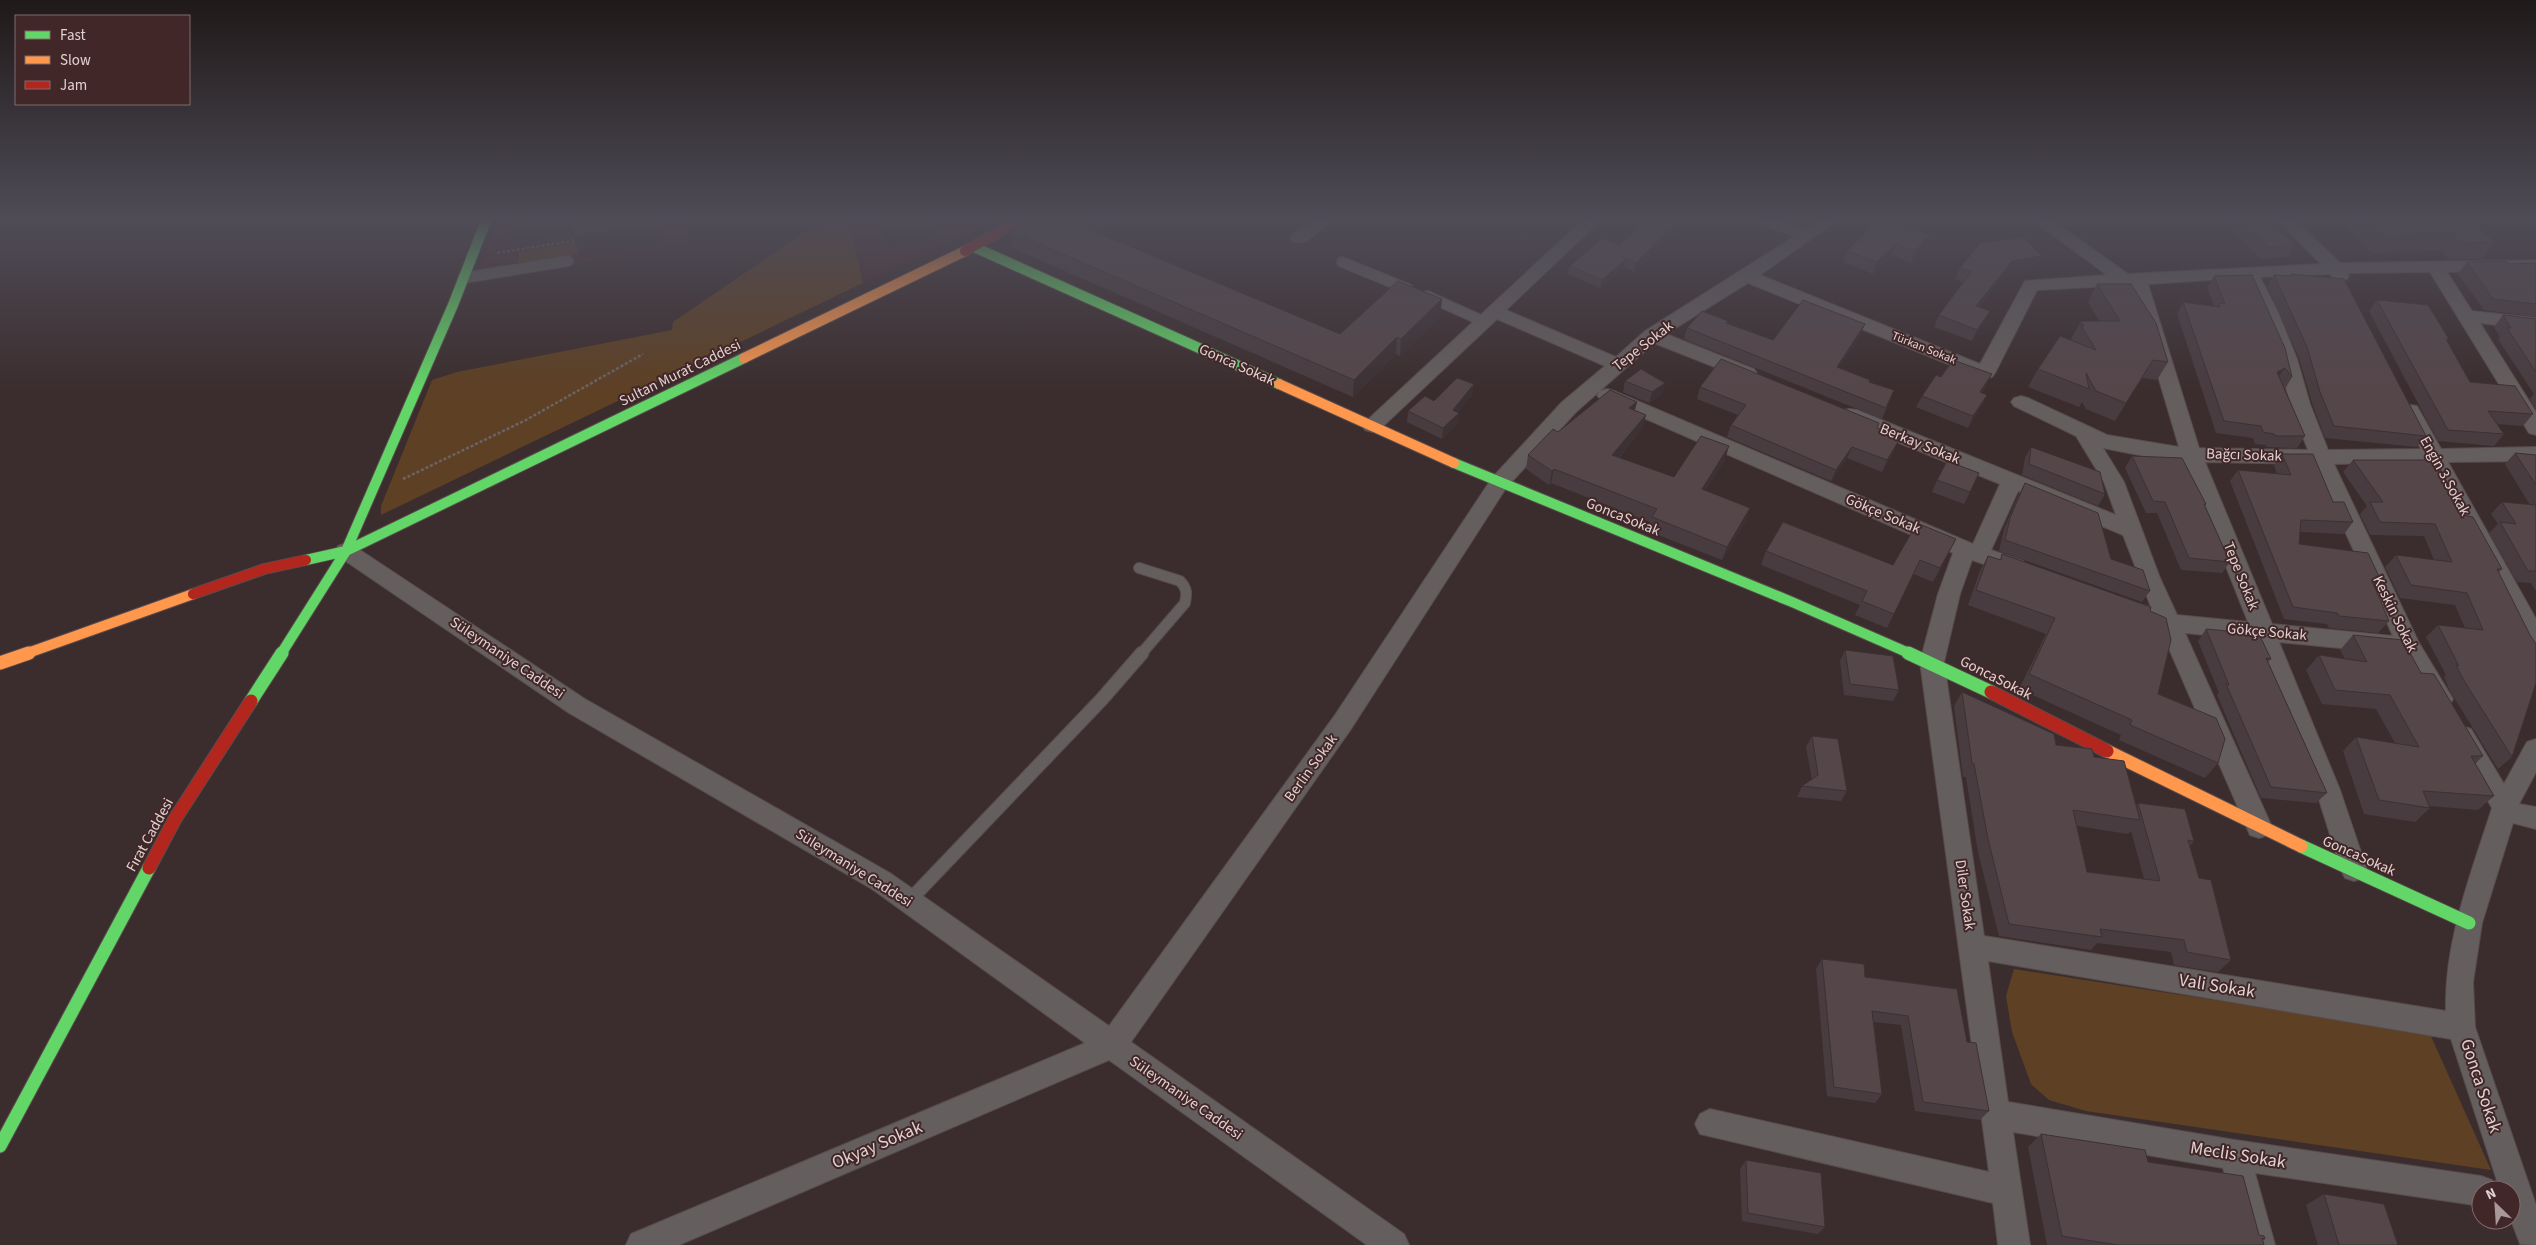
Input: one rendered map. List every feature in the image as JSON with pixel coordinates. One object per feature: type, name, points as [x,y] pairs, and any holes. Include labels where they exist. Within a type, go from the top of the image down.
[{"type":"street","name":"Sultan Murat Caddesi","points":[[0,663],[264,569],[346,550],[914,276]]},
{"type":"street","name":"Gonca Sokak","points":[[1039,276],[1499,482]]},
{"type":"street","points":[[1372,425],[1533,276]]},
{"type":"street","name":"Türkan Sokak","points":[[1747,276],[1985,373],[2031,285],[2197,276]]},
{"type":"street","name":"Tepe Sokak","points":[[1612,371],[1652,335],[1747,276]]},
{"type":"street","points":[[2126,276],[2132,280]]},
{"type":"street","name":"Keskin Sokak","points":[[2251,276],[2270,312],[2288,359],[2300,404],[2321,457],[2409,646],[2504,809]]},
{"type":"street","points":[[2339,276],[2349,294]]},
{"type":"street","points":[[2441,276],[2536,428]]},
{"type":"street","name":"Fırat Caddesi","points":[[0,1146],[175,819],[346,550],[463,278]]},
{"type":"street","name":"Tepe Sokak","points":[[2132,280],[2191,453],[2328,790],[2354,870]]},
{"type":"street","points":[[2465,316],[2536,324]]},
{"type":"street","points":[[1490,317],[1618,365],[1568,407],[1499,482]]},
{"type":"street","points":[[1652,335],[1763,380]]},
{"type":"street","name":"Gökçe Sokak","points":[[1592,388],[1972,551],[2034,574]]},
{"type":"street","name":"Engin 3.Sokak","points":[[2402,396],[2536,640]]},
{"type":"street","name":"Bağcı Sokak","points":[[2021,402],[2102,441],[2169,454],[2321,457],[2536,454]]},
{"type":"street","name":"Berkay Sokak","points":[[1837,410],[2132,530]]},
{"type":"street","points":[[2083,432],[2114,482],[2148,578],[2259,827]]},
{"type":"street","name":"Diler Sokak","points":[[2012,481],[1949,594],[1932,662],[2014,1245]]},
{"type":"street","name":"GoncaSokak","points":[[1499,482],[1754,586],[1932,662],[2259,827],[2469,923]]},
{"type":"street","name":"Berlin Sokak","points":[[1112,1045],[1343,722],[1499,482]]},
{"type":"street","name":"Süleymaniye Caddesi","points":[[346,550],[577,706],[881,881],[1393,1245]]},
{"type":"street","name":"Gökçe Sokak","points":[[2125,607],[2170,624],[2409,646]]},
{"type":"street","name":"Gonca Sokak","points":[[2509,1180],[2461,1028],[2459,982],[2469,923],[2504,809],[2536,749]]},
{"type":"street","points":[[2504,809],[2536,818]]},
{"type":"street","name":"Vali Sokak","points":[[1972,946],[2461,1028]]},
{"type":"street","name":"Okyay Sokak","points":[[642,1245],[1112,1045]]},
{"type":"street","name":"Meclis Sokak","points":[[1995,1114],[2235,1155],[2471,1190]]},
{"type":"street","points":[[1710,1124],[2006,1191]]},
{"type":"street","points":[[2235,1155],[2259,1245]]},
{"type":"street","name":"Gonca Sokak","points":[[2521,1211],[2536,1244]]},
{"type":"lane","points":[[463,278],[475,276]]},
{"type":"lane","points":[[1377,276],[1457,308],[1490,317]]},
{"type":"lane","points":[[909,901],[1102,699],[1185,603],[1188,590],[1181,582],[1139,568]]},
{"type":"path","points":[[373,487],[390,485],[526,420],[643,354]]},
{"type":"shaded area","points":[[477,276],[504,276],[475,281]]},
{"type":"shaded area","points":[[740,276],[861,276],[863,283],[381,515],[381,506],[432,380],[457,372],[672,330],[673,322]]},
{"type":"shaded area","points":[[861,276],[878,276],[863,283]]},
{"type":"shaded area","points":[[2014,969],[2430,1034],[2491,1170],[2086,1111],[2049,1100],[2031,1084],[2012,1032],[2006,996]]},
{"type":"building","points":[[1113,276],[1201,276],[1340,334],[1398,281],[1442,299],[1401,339],[1397,337],[1354,380]]},
{"type":"building","points":[[1593,276],[1606,276],[1602,280]]},
{"type":"building","points":[[1968,276],[2000,276],[1976,306],[1990,311],[1977,330],[1939,315]]},
{"type":"building","points":[[2214,276],[2252,276],[2285,348],[2292,377],[2285,368],[2277,372],[2305,436],[2275,436],[2274,434],[2263,432],[2261,426],[2224,421],[2183,302],[2220,307],[2219,303],[2225,304]]},
{"type":"building","points":[[2275,276],[2313,276],[2344,279],[2426,436],[2334,426],[2320,392],[2307,347]]},
{"type":"building","points":[[2477,276],[2536,276],[2536,304],[2493,299]]},
{"type":"building","points":[[2097,284],[2131,284],[2156,323],[2168,362],[2153,360],[2126,403],[2096,391],[2086,373],[2089,389],[2038,369],[2060,336],[2096,350],[2081,326],[2084,326],[2081,321],[2120,321]]},
{"type":"building","points":[[1803,300],[1865,324],[1837,367],[1870,380],[1869,382],[1894,390],[1886,408],[1687,328],[1702,311],[1728,321],[1726,323],[1773,340]]},
{"type":"building","points":[[2377,300],[2428,305],[2449,339],[2446,339],[2470,382],[2515,386],[2533,414],[2488,411],[2504,434],[2448,430]]},
{"type":"building","points":[[2503,315],[2536,319],[2536,372],[2507,328],[2511,328]]},
{"type":"building","points":[[1721,359],[1879,423],[1877,428],[1901,437],[1887,460],[1852,447],[1836,470],[1731,425],[1746,405],[1700,387]]},
{"type":"building","points":[[1953,360],[1992,374],[1980,392],[1987,395],[1973,416],[1922,396],[1936,375],[1941,377]]},
{"type":"building","points":[[1641,369],[1665,383],[1652,392],[1625,381]]},
{"type":"building","points":[[1457,378],[1474,384],[1453,410],[1459,413],[1443,428],[1408,411],[1425,396],[1434,401]]},
{"type":"building","points":[[1610,390],[1637,402],[1629,408],[1646,415],[1612,455],[1674,477],[1701,436],[1729,446],[1702,489],[1750,508],[1727,547],[1652,517],[1657,509],[1554,469],[1552,471],[1528,455],[1553,429],[1558,432]]},
{"type":"building","points":[[2031,447],[2100,472],[2105,494],[2029,464]]},
{"type":"building","points":[[2515,453],[2536,455],[2536,485]]},
{"type":"building","points":[[2282,454],[2313,454],[2333,502],[2344,502],[2353,522],[2301,520],[2299,544],[2368,553],[2382,583],[2372,581],[2389,621],[2339,616],[2337,613],[2293,607],[2238,470],[2291,475]]},
{"type":"building","points":[[2132,456],[2182,458],[2206,504],[2204,504],[2230,562],[2189,558],[2165,502],[2153,501]]},
{"type":"building","points":[[2353,460],[2436,460],[2463,515],[2473,517],[2502,569],[2497,569],[2536,644],[2536,683],[2512,757],[2463,679],[2456,665],[2459,666],[2438,625],[2483,630],[2467,593],[2411,585],[2396,555],[2452,562],[2435,524],[2380,522],[2370,502],[2383,502]]},
{"type":"building","points":[[1947,461],[1979,473],[1970,492],[1937,480]]},
{"type":"building","points":[[2025,483],[2098,513],[2111,559],[2143,570],[2150,591],[2005,540],[2010,518]]},
{"type":"building","points":[[2502,502],[2536,505],[2536,571],[2528,571],[2500,522],[2516,524]]},
{"type":"building","points":[[1783,522],[1893,565],[1917,523],[1956,539],[1940,568],[1920,560],[1894,614],[1862,601],[1867,591],[1766,551]]},
{"type":"building","points":[[2002,554],[2151,607],[2150,611],[2166,618],[2171,640],[2158,694],[2216,718],[2225,739],[2218,763],[2130,725],[2132,720],[2029,674],[2055,618],[1976,590],[1988,556],[2001,560]]},
{"type":"building","points":[[2206,629],[2259,634],[2271,659],[2266,658],[2327,793],[2271,787],[2226,684],[2229,685]]},
{"type":"building","points":[[2353,635],[2403,640],[2421,673],[2434,674],[2483,756],[2471,756],[2494,796],[2423,791],[2430,808],[2379,800],[2356,737],[2419,747],[2390,695],[2335,690],[2319,655],[2367,662]]},
{"type":"building","points":[[1845,650],[1893,656],[1899,690],[1850,684]]},
{"type":"building","points":[[1962,692],[2054,734],[2056,745],[2092,749],[2094,757],[2124,761],[2140,820],[2073,810],[2087,872],[2160,881],[2138,803],[2185,809],[2194,841],[2188,840],[2199,878],[2211,880],[2231,960],[2187,952],[2184,940],[2100,929],[2102,937],[2009,924],[1988,839],[1974,764],[1972,763]]},
{"type":"building","points":[[1812,736],[1838,739],[1847,791],[1802,786],[1818,775]]},
{"type":"building","points":[[1822,959],[1864,964],[1865,977],[1957,989],[1967,1042],[1976,1043],[1989,1111],[1923,1102],[1908,1016],[1872,1011],[1882,1094],[1834,1087]]},
{"type":"building","points":[[2041,1134],[2145,1150],[2148,1162],[2243,1176],[2259,1235],[2264,1236],[2265,1239],[2262,1238],[2264,1245],[2117,1245],[2062,1236]]},
{"type":"building","points":[[1746,1160],[1821,1173],[1825,1227],[1748,1213]]},
{"type":"building","points":[[2324,1194],[2384,1204],[2398,1245],[2339,1245]]},
{"type":"traffic: fast","points":[[251,701],[346,551],[464,276]]},
{"type":"traffic: fast","points":[[1039,276],[1279,384]]},
{"type":"traffic: fast","points":[[306,560],[346,551],[744,358]]},
{"type":"traffic: fast","points":[[1454,463],[1859,630],[1991,692]]},
{"type":"traffic: fast","points":[[2301,846],[2469,923]]},
{"type":"traffic: fast","points":[[0,1146],[149,868]]},
{"type":"traffic: slow","points":[[744,358],[913,276]]},
{"type":"traffic: slow","points":[[1279,384],[1454,463]]},
{"type":"traffic: slow","points":[[0,663],[193,594]]},
{"type":"traffic: slow","points":[[2107,751],[2301,846]]},
{"type":"traffic: jam","points":[[193,594],[264,569],[306,560]]},
{"type":"traffic: jam","points":[[1991,692],[2107,751]]},
{"type":"traffic: jam","points":[[149,868],[175,819],[251,701]]}]
